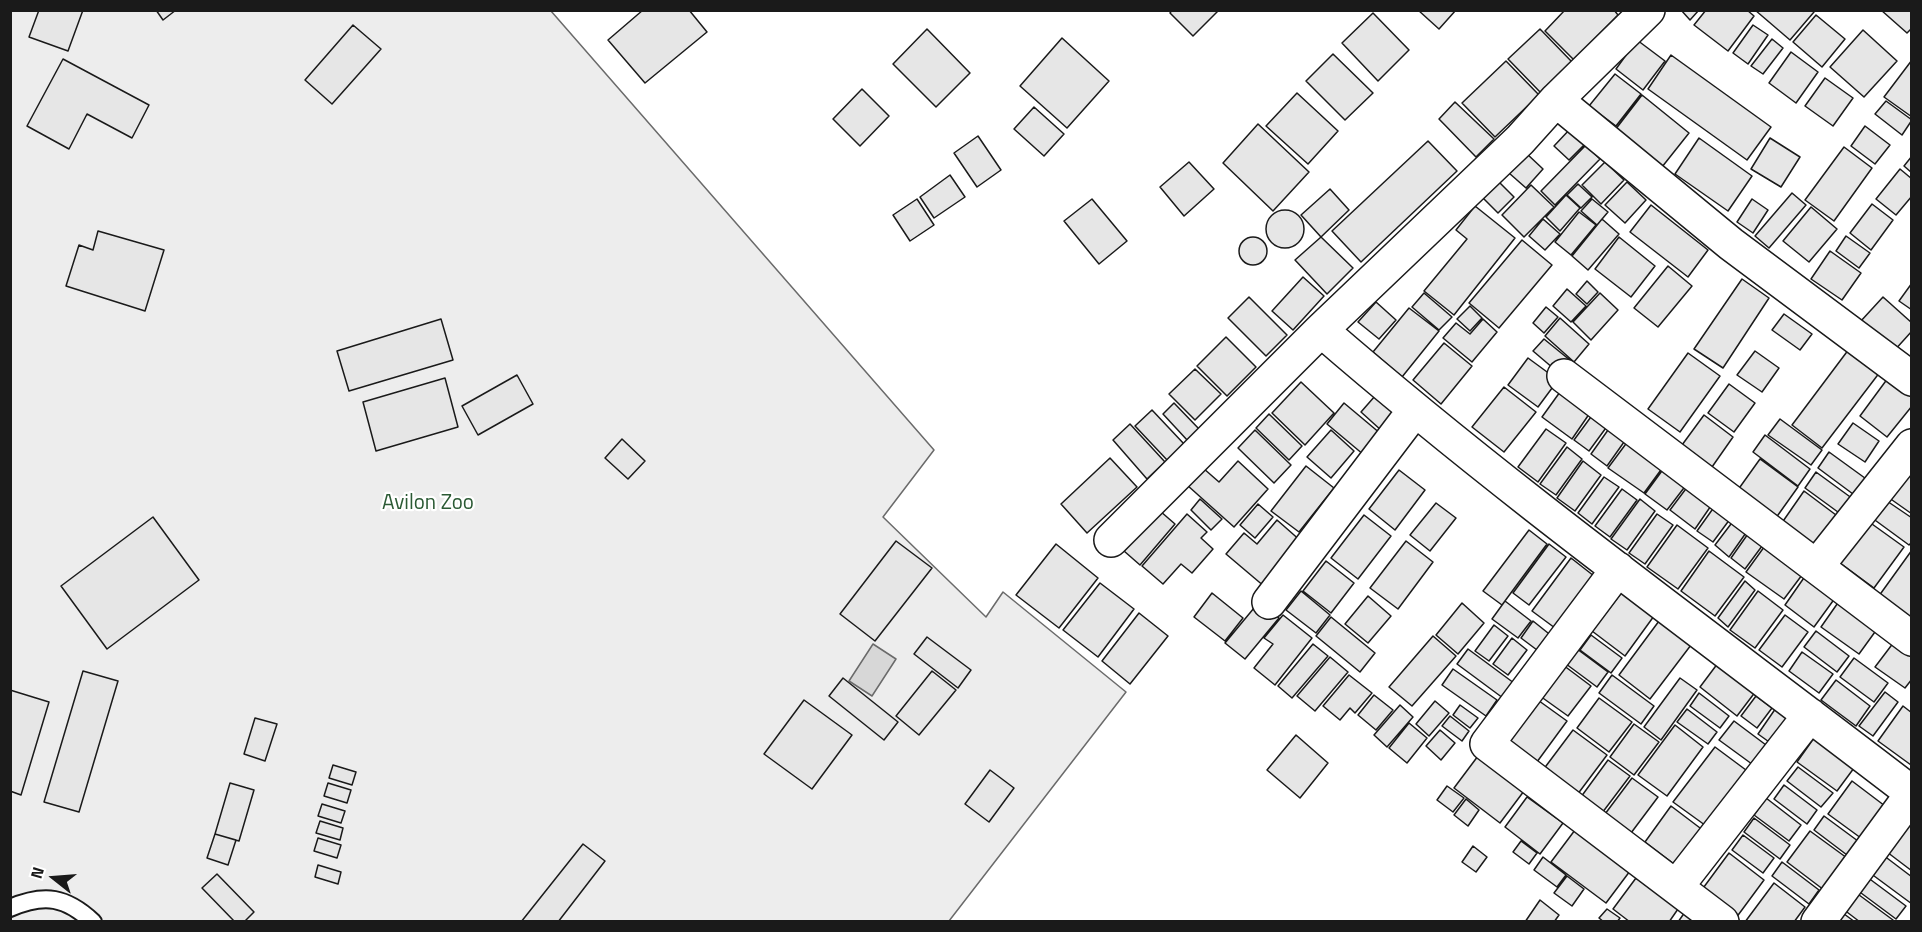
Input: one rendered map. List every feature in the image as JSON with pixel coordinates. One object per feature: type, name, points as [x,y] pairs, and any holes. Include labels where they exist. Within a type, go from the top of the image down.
[{"type":"street","points":[[1111,540],[1321,330],[1520,140],[1556,100],[1648,10]]},
{"type":"street","points":[[1556,100],[1731,244],[1911,379]]},
{"type":"street","points":[[1321,330],[1414,411],[1911,794],[1818,921]]},
{"type":"street","points":[[1564,376],[1911,639]]},
{"type":"street","points":[[1269,602],[1414,411]]},
{"type":"street","points":[[1817,566],[1911,446]]},
{"type":"street","points":[[1618,569],[1487,744],[1722,921]]},
{"type":"street","points":[[1677,886],[1810,715]]},
{"type":"lane","points":[[10,908],[29,900],[52,898],[75,906],[93,921]]},
{"type":"shaded area","name":"Avilon Zoo","points":[[10,11],[551,11],[934,450],[883,517],[986,617],[1003,592],[1126,692],[949,921],[11,921]]},
{"type":"shaded area","points":[[873,644],[896,659],[872,696],[849,681]]},
{"type":"building","points":[[39,10],[83,10],[68,51],[29,37]]},
{"type":"building","points":[[156,10],[176,10],[163,20]]},
{"type":"building","points":[[643,10],[689,10],[707,32],[645,83],[608,40]]},
{"type":"building","points":[[1172,10],[1219,10],[1193,36],[1170,13]]},
{"type":"building","points":[[1418,10],[1456,10],[1439,29]]},
{"type":"building","points":[[1565,10],[1614,10],[1618,15],[1574,60],[1545,31]]},
{"type":"building","points":[[1681,10],[1699,10],[1690,20]]},
{"type":"building","points":[[1706,10],[1747,10],[1754,16],[1728,51],[1694,25]]},
{"type":"building","points":[[1755,10],[1813,10],[1814,12],[1790,40]]},
{"type":"building","points":[[1881,10],[1912,10],[1912,28],[1907,33]]},
{"type":"building","points":[[1373,13],[1409,50],[1378,81],[1342,43]]},
{"type":"building","points":[[1816,15],[1845,39],[1822,67],[1793,42]]},
{"type":"building","points":[[353,25],[381,49],[332,104],[305,80]]},
{"type":"building","points":[[1753,25],[1768,35],[1748,64],[1733,53]]},
{"type":"building","points":[[927,29],[970,73],[936,107],[893,64]]},
{"type":"building","points":[[1540,29],[1572,62],[1541,93],[1508,59]]},
{"type":"building","points":[[1863,30],[1897,61],[1864,97],[1830,67]]},
{"type":"building","points":[[1062,38],[1109,81],[1067,128],[1020,86]]},
{"type":"building","points":[[1772,39],[1783,48],[1763,74],[1751,66]]},
{"type":"building","points":[[1637,40],[1665,61],[1643,90],[1616,69]]},
{"type":"building","points":[[1791,52],[1818,72],[1796,103],[1769,83]]},
{"type":"building","points":[[1333,54],[1373,93],[1345,120],[1306,81]]},
{"type":"building","points":[[1671,55],[1771,127],[1747,160],[1648,89]]},
{"type":"building","points":[[63,59],[149,105],[132,138],[87,114],[69,149],[27,126]]},
{"type":"building","points":[[1912,60],[1912,117],[1884,97]]},
{"type":"building","points":[[1506,61],[1539,95],[1495,137],[1462,103]]},
{"type":"building","points":[[1615,74],[1641,94],[1616,126],[1589,106]]},
{"type":"building","points":[[1825,78],[1853,98],[1833,126],[1805,106]]},
{"type":"building","points":[[862,89],[889,116],[860,146],[833,119]]},
{"type":"building","points":[[1297,93],[1338,131],[1308,164],[1266,126]]},
{"type":"building","points":[[1642,95],[1689,133],[1662,167],[1615,130]]},
{"type":"building","points":[[1886,101],[1912,120],[1902,135],[1875,114]]},
{"type":"building","points":[[1455,102],[1494,139],[1476,157],[1439,119]]},
{"type":"building","points":[[1034,107],[1064,134],[1044,156],[1014,129]]},
{"type":"building","points":[[1258,124],[1309,172],[1273,211],[1223,163]]},
{"type":"building","points":[[1865,126],[1890,145],[1875,164],[1851,146]]},
{"type":"building","points":[[1571,128],[1586,143],[1569,160],[1554,146]]},
{"type":"building","points":[[978,136],[1001,170],[977,187],[954,153]]},
{"type":"building","points":[[1699,138],[1752,176],[1728,211],[1675,174]]},
{"type":"building","points":[[1770,138],[1800,157],[1781,187],[1751,169]]},
{"type":"building","points":[[1428,141],[1457,171],[1361,262],[1332,231]]},
{"type":"building","points":[[1586,145],[1600,159],[1555,205],[1541,191]]},
{"type":"building","points":[[1844,147],[1872,168],[1834,221],[1805,200]]},
{"type":"building","points":[[1526,153],[1543,169],[1526,188],[1509,173]]},
{"type":"building","points":[[1912,156],[1912,173],[1904,166]]},
{"type":"building","points":[[1189,162],[1214,189],[1184,216],[1160,187]]},
{"type":"building","points":[[1605,162],[1624,180],[1601,204],[1582,185]]},
{"type":"building","points":[[1900,169],[1912,179],[1912,196],[1896,215],[1876,199]]},
{"type":"building","points":[[950,175],[965,197],[934,218],[920,197]]},
{"type":"building","points":[[1494,177],[1514,197],[1498,213],[1478,193]]},
{"type":"building","points":[[1627,182],[1646,200],[1625,223],[1605,205]]},
{"type":"building","points":[[1578,184],[1592,197],[1581,208],[1567,195]]},
{"type":"building","points":[[1531,185],[1554,207],[1524,237],[1502,215]]},
{"type":"building","points":[[1330,189],[1349,210],[1321,237],[1301,215]]},
{"type":"building","points":[[1792,193],[1806,205],[1769,248],[1755,236]]},
{"type":"building","points":[[1566,195],[1580,208],[1560,231],[1546,217]]},
{"type":"building","points":[[917,199],[934,225],[910,241],[893,215]]},
{"type":"building","points":[[1092,199],[1127,241],[1099,264],[1064,221]]},
{"type":"building","points":[[1592,199],[1608,212],[1597,225],[1581,211]]},
{"type":"building","points":[[1752,199],[1768,210],[1753,233],[1737,222]]},
{"type":"building","points":[[1872,204],[1893,220],[1871,250],[1850,233]]},
{"type":"building","points":[[1651,205],[1708,250],[1688,277],[1630,232]]},
{"type":"building","points":[[1475,206],[1515,238],[1454,315],[1424,291],[1467,239],[1456,230]]},
{"type":"building","points":[[1811,207],[1837,229],[1809,262],[1783,241]]},
{"type":"building","points":[[1285,210],[1298,216],[1304,229],[1298,242],[1285,248],[1272,242],[1266,229],[1272,216]]},
{"type":"building","points":[[1579,212],[1596,225],[1571,255],[1555,242]]},
{"type":"building","points":[[1543,219],[1560,234],[1545,250],[1529,236]]},
{"type":"building","points":[[1602,219],[1619,234],[1588,270],[1572,256]]},
{"type":"building","points":[[98,231],[164,250],[145,311],[66,286],[79,245],[93,250]]},
{"type":"building","points":[[1846,236],[1870,253],[1859,268],[1836,251]]},
{"type":"building","points":[[1253,237],[1263,241],[1267,251],[1263,261],[1253,265],[1243,261],[1239,251],[1243,241]]},
{"type":"building","points":[[1321,237],[1353,268],[1327,294],[1295,260]]},
{"type":"building","points":[[1619,237],[1655,266],[1631,297],[1595,269]]},
{"type":"building","points":[[1522,240],[1552,265],[1499,328],[1469,303]]},
{"type":"building","points":[[1830,251],[1861,273],[1842,300],[1811,279]]},
{"type":"building","points":[[1668,266],[1692,286],[1658,327],[1634,308]]},
{"type":"building","points":[[1303,277],[1324,296],[1293,330],[1272,311]]},
{"type":"building","points":[[1742,279],[1769,298],[1723,368],[1694,349]]},
{"type":"building","points":[[1587,281],[1598,292],[1587,304],[1576,294]]},
{"type":"building","points":[[1912,283],[1912,310],[1899,301]]},
{"type":"building","points":[[1567,289],[1586,306],[1571,322],[1553,306]]},
{"type":"building","points":[[1424,293],[1452,317],[1439,330],[1412,307]]},
{"type":"building","points":[[1600,293],[1618,310],[1591,340],[1573,322]]},
{"type":"building","points":[[1249,297],[1287,335],[1266,356],[1228,318]]},
{"type":"building","points":[[1883,297],[1912,323],[1912,331],[1893,352],[1860,322]]},
{"type":"building","points":[[1376,302],[1396,320],[1379,339],[1358,322]]},
{"type":"building","points":[[1470,306],[1482,318],[1470,331],[1457,319]]},
{"type":"building","points":[[1546,307],[1558,317],[1544,333],[1533,323]]},
{"type":"building","points":[[1409,308],[1439,331],[1402,377],[1373,352]]},
{"type":"building","points":[[1784,314],[1812,334],[1800,350],[1772,330]]},
{"type":"building","points":[[1560,318],[1589,344],[1574,362],[1545,336]]},
{"type":"building","points":[[441,319],[453,360],[349,391],[337,351]]},
{"type":"building","points":[[1483,319],[1497,332],[1472,362],[1443,338],[1456,323],[1470,334]]},
{"type":"building","points":[[1226,337],[1256,367],[1227,396],[1197,366]]},
{"type":"building","points":[[1544,339],[1571,361],[1560,374],[1533,351]]},
{"type":"building","points":[[1444,343],[1472,366],[1441,404],[1413,380]]},
{"type":"building","points":[[1849,349],[1880,372],[1822,448],[1792,425]]},
{"type":"building","points":[[1755,351],[1779,368],[1762,392],[1737,375]]},
{"type":"building","points":[[1688,353],[1720,376],[1680,432],[1648,409]]},
{"type":"building","points":[[1528,358],[1558,380],[1538,407],[1508,385]]},
{"type":"building","points":[[1195,369],[1221,394],[1195,420],[1169,394]]},
{"type":"building","points":[[517,375],[533,404],[478,435],[462,406]]},
{"type":"building","points":[[445,378],[458,427],[376,451],[363,402]]},
{"type":"building","points":[[1888,378],[1912,397],[1912,406],[1887,437],[1860,416]]},
{"type":"building","points":[[1301,382],[1334,413],[1305,445],[1272,413]]},
{"type":"building","points":[[1729,384],[1755,403],[1734,432],[1708,413]]},
{"type":"building","points":[[1565,385],[1594,407],[1572,439],[1542,417]]},
{"type":"building","points":[[1504,387],[1536,412],[1504,452],[1472,427]]},
{"type":"building","points":[[1375,396],[1396,414],[1382,431],[1361,412]]},
{"type":"building","points":[[1174,403],[1200,430],[1188,441],[1163,414]]},
{"type":"building","points":[[1344,403],[1381,434],[1364,455],[1327,424]]},
{"type":"building","points":[[1152,410],[1185,445],[1168,461],[1135,426]]},
{"type":"building","points":[[1596,410],[1611,421],[1589,451],[1574,440]]},
{"type":"building","points":[[1269,414],[1302,446],[1289,460],[1256,428]]},
{"type":"building","points":[[1704,415],[1733,437],[1712,467],[1682,445]]},
{"type":"building","points":[[1780,419],[1822,450],[1811,465],[1768,435]]},
{"type":"building","points":[[1613,423],[1629,435],[1607,466],[1591,454]]},
{"type":"building","points":[[1853,423],[1879,441],[1865,462],[1838,444]]},
{"type":"building","points":[[1130,424],[1165,462],[1147,479],[1113,440]]},
{"type":"building","points":[[1546,429],[1566,443],[1538,482],[1518,467]]},
{"type":"building","points":[[1255,430],[1291,465],[1274,483],[1238,448]]},
{"type":"building","points":[[1331,430],[1354,451],[1331,478],[1307,457]]},
{"type":"building","points":[[1765,435],[1810,469],[1798,486],[1753,452]]},
{"type":"building","points":[[1631,437],[1666,463],[1644,493],[1608,468]]},
{"type":"building","points":[[622,439],[645,461],[628,479],[605,458]]},
{"type":"building","points":[[1567,447],[1582,459],[1556,495],[1540,484]]},
{"type":"building","points":[[1829,452],[1869,481],[1857,497],[1818,468]]},
{"type":"building","points":[[1110,458],[1137,487],[1087,533],[1061,504]]},
{"type":"building","points":[[1760,459],[1798,487],[1773,522],[1735,494]]},
{"type":"building","points":[[1238,461],[1268,489],[1234,527],[1187,485],[1203,468],[1219,482]]},
{"type":"building","points":[[1583,461],[1601,475],[1575,511],[1557,498]]},
{"type":"building","points":[[1667,464],[1690,480],[1667,510],[1645,494]]},
{"type":"building","points":[[1306,466],[1334,488],[1299,532],[1271,511]]},
{"type":"building","points":[[1912,466],[1912,514],[1885,495]]},
{"type":"building","points":[[1399,470],[1425,490],[1395,530],[1369,509]]},
{"type":"building","points":[[1816,472],[1853,499],[1842,515],[1805,488]]},
{"type":"building","points":[[1604,477],[1619,487],[1592,524],[1578,513]]},
{"type":"building","points":[[1691,482],[1715,500],[1695,529],[1670,510]]},
{"type":"building","points":[[1622,489],[1637,500],[1610,537],[1595,526]]},
{"type":"building","points":[[1804,491],[1840,518],[1814,553],[1779,527]]},
{"type":"building","points":[[1881,497],[1912,518],[1912,542],[1909,545],[1868,515]]},
{"type":"building","points":[[1200,499],[1222,519],[1211,530],[1191,510]]},
{"type":"building","points":[[1640,499],[1655,511],[1627,550],[1611,539]]},
{"type":"building","points":[[1436,503],[1456,518],[1430,551],[1410,535]]},
{"type":"building","points":[[1717,503],[1733,515],[1713,542],[1697,531]]},
{"type":"building","points":[[1258,504],[1273,517],[1255,538],[1240,525]]},
{"type":"building","points":[[1160,511],[1175,524],[1140,565],[1124,551]]},
{"type":"building","points":[[1187,514],[1207,532],[1201,538],[1213,549],[1192,573],[1181,564],[1163,584],[1142,566]]},
{"type":"building","points":[[1657,514],[1673,525],[1645,564],[1629,553]]},
{"type":"building","points":[[1364,515],[1391,536],[1358,579],[1331,558]]},
{"type":"building","points":[[153,517],[199,580],[107,649],[61,586]]},
{"type":"building","points":[[1865,519],[1904,547],[1874,588],[1836,560]]},
{"type":"building","points":[[1277,520],[1302,542],[1265,587],[1226,554],[1244,533],[1257,544]]},
{"type":"building","points":[[1734,520],[1748,530],[1729,557],[1715,545]]},
{"type":"building","points":[[1677,525],[1708,548],[1678,589],[1647,567]]},
{"type":"building","points":[[1529,530],[1547,544],[1502,605],[1483,591]]},
{"type":"building","points":[[1750,531],[1765,542],[1745,569],[1731,558]]},
{"type":"building","points":[[896,541],[932,568],[875,641],[840,614]]},
{"type":"building","points":[[1406,541],[1433,562],[1398,609],[1370,588]]},
{"type":"building","points":[[1767,543],[1805,571],[1784,599],[1746,572]]},
{"type":"building","points":[[1056,544],[1098,578],[1059,628],[1016,595]]},
{"type":"building","points":[[1549,544],[1566,557],[1529,605],[1513,593]]},
{"type":"building","points":[[1912,550],[1912,624],[1876,600]]},
{"type":"building","points":[[1709,551],[1744,577],[1715,616],[1681,591]]},
{"type":"building","points":[[1571,558],[1594,576],[1555,628],[1532,611]]},
{"type":"building","points":[[1326,561],[1354,583],[1331,613],[1303,591]]},
{"type":"building","points":[[1808,572],[1838,594],[1814,627],[1785,605]]},
{"type":"building","points":[[1745,581],[1755,590],[1728,627],[1718,618]]},
{"type":"building","points":[[1100,583],[1134,609],[1098,657],[1063,630]]},
{"type":"building","points":[[1301,591],[1330,615],[1316,633],[1286,610]]},
{"type":"building","points":[[1758,591],[1783,610],[1755,648],[1730,630]]},
{"type":"building","points":[[1622,592],[1654,616],[1625,656],[1592,631]]},
{"type":"building","points":[[1212,593],[1243,618],[1225,641],[1194,617]]},
{"type":"building","points":[[1368,596],[1391,616],[1368,643],[1345,624]]},
{"type":"building","points":[[1842,597],[1880,625],[1859,654],[1821,627]]},
{"type":"building","points":[[1505,601],[1531,621],[1518,638],[1492,619]]},
{"type":"building","points":[[1259,602],[1279,618],[1245,659],[1225,643]]},
{"type":"building","points":[[1462,603],[1484,623],[1458,654],[1436,635]]},
{"type":"building","points":[[1139,613],[1168,636],[1130,684],[1102,661]]},
{"type":"building","points":[[1283,615],[1312,638],[1275,685],[1254,668],[1273,644],[1264,638]]},
{"type":"building","points":[[1785,615],[1808,632],[1782,667],[1759,650]]},
{"type":"building","points":[[1331,617],[1375,653],[1360,672],[1316,636]]},
{"type":"building","points":[[1533,621],[1553,637],[1541,653],[1521,638]]},
{"type":"building","points":[[1659,621],[1691,645],[1650,699],[1619,675]]},
{"type":"building","points":[[1494,625],[1508,636],[1489,661],[1475,651]]},
{"type":"building","points":[[1816,631],[1849,656],[1837,672],[1804,647]]},
{"type":"building","points":[[1591,635],[1622,658],[1611,673],[1580,650]]},
{"type":"building","points":[[1433,636],[1456,656],[1412,706],[1389,687]]},
{"type":"building","points":[[927,637],[971,670],[958,688],[914,654]]},
{"type":"building","points":[[1512,638],[1527,650],[1508,675],[1493,664]]},
{"type":"building","points":[[1897,638],[1912,649],[1912,679],[1905,688],[1875,667]]},
{"type":"building","points":[[1569,643],[1608,672],[1597,687],[1558,658]]},
{"type":"building","points":[[1313,644],[1328,656],[1292,698],[1278,686]]},
{"type":"building","points":[[1468,649],[1518,686],[1507,701],[1457,664]]},
{"type":"building","points":[[1802,652],[1833,674],[1819,693],[1789,671]]},
{"type":"building","points":[[1330,657],[1348,672],[1315,711],[1297,696]]},
{"type":"building","points":[[1854,658],[1888,683],[1874,702],[1840,677]]},
{"type":"building","points":[[1718,663],[1756,691],[1737,716],[1700,687]]},
{"type":"building","points":[[1563,665],[1591,686],[1568,716],[1540,696]]},
{"type":"building","points":[[1453,669],[1497,700],[1486,716],[1442,685]]},
{"type":"building","points":[[83,671],[118,681],[79,812],[44,802]]},
{"type":"building","points":[[932,671],[956,690],[919,735],[896,716]]},
{"type":"building","points":[[1349,675],[1372,693],[1355,713],[1350,708],[1340,720],[1323,706]]},
{"type":"building","points":[[1612,675],[1654,706],[1641,724],[1599,693]]},
{"type":"building","points":[[843,678],[898,722],[884,740],[829,696]]},
{"type":"building","points":[[1680,678],[1697,690],[1661,740],[1644,727]]},
{"type":"building","points":[[1836,680],[1870,706],[1856,726],[1821,700]]},
{"type":"building","points":[[10,690],[49,702],[21,795],[10,791]]},
{"type":"building","points":[[1885,692],[1898,702],[1873,736],[1859,726]]},
{"type":"building","points":[[1699,693],[1729,716],[1720,728],[1690,706]]},
{"type":"building","points":[[1374,695],[1393,710],[1376,730],[1358,715]]},
{"type":"building","points":[[1756,696],[1772,708],[1757,728],[1741,716]]},
{"type":"building","points":[[1535,698],[1567,721],[1534,766],[1502,743]]},
{"type":"building","points":[[1599,698],[1632,722],[1609,752],[1577,728]]},
{"type":"building","points":[[804,700],[852,735],[812,789],[764,754]]},
{"type":"building","points":[[1435,701],[1449,713],[1429,736],[1416,724]]},
{"type":"building","points":[[1400,705],[1413,717],[1387,747],[1374,735]]},
{"type":"building","points":[[1460,705],[1478,718],[1470,728],[1453,715]]},
{"type":"building","points":[[1778,705],[1793,717],[1772,744],[1758,734]]},
{"type":"building","points":[[1903,706],[1912,713],[1911,765],[1878,741]]},
{"type":"building","points":[[1687,709],[1717,732],[1708,744],[1677,722]]},
{"type":"building","points":[[1450,716],[1469,731],[1462,741],[1442,726]]},
{"type":"building","points":[[255,718],[277,724],[265,761],[244,754]]},
{"type":"building","points":[[1734,721],[1770,748],[1756,767],[1719,740]]},
{"type":"building","points":[[1409,723],[1427,738],[1407,763],[1389,748]]},
{"type":"building","points":[[1634,724],[1659,742],[1634,775],[1610,757]]},
{"type":"building","points":[[1675,725],[1703,747],[1667,796],[1638,775]]},
{"type":"building","points":[[1440,730],[1455,743],[1441,760],[1426,746]]},
{"type":"building","points":[[1573,730],[1607,755],[1571,803],[1537,778]]},
{"type":"building","points":[[1296,735],[1328,763],[1300,798],[1267,770]]},
{"type":"building","points":[[1814,738],[1854,768],[1837,791],[1797,762]]},
{"type":"building","points":[[1715,747],[1750,773],[1709,828],[1673,802]]},
{"type":"building","points":[[1478,756],[1524,791],[1500,823],[1454,788]]},
{"type":"building","points":[[1608,760],[1630,776],[1599,817],[1578,801]]},
{"type":"building","points":[[333,765],[356,772],[352,785],[329,778]]},
{"type":"building","points":[[1798,767],[1833,793],[1821,807],[1787,781]]},
{"type":"building","points":[[990,770],[1014,788],[989,822],[965,804]]},
{"type":"building","points":[[1632,778],[1658,797],[1625,841],[1599,822]]},
{"type":"building","points":[[1852,781],[1889,809],[1865,841],[1828,814]]},
{"type":"building","points":[[230,783],[254,790],[239,841],[215,834]]},
{"type":"building","points":[[328,783],[351,790],[347,803],[324,796]]},
{"type":"building","points":[[1784,785],[1817,810],[1807,824],[1774,799]]},
{"type":"building","points":[[1447,786],[1464,798],[1453,812],[1437,800]]},
{"type":"building","points":[[1527,797],[1563,823],[1540,854],[1505,827]]},
{"type":"building","points":[[1766,798],[1801,825],[1789,841],[1754,815]]},
{"type":"building","points":[[1466,799],[1479,810],[1468,826],[1454,815]]},
{"type":"building","points":[[322,804],[345,811],[341,823],[318,816]]},
{"type":"building","points":[[1671,806],[1708,834],[1682,870],[1645,842]]},
{"type":"building","points":[[1912,814],[1912,871],[1883,849]]},
{"type":"building","points":[[1824,816],[1862,844],[1851,858],[1814,830]]},
{"type":"building","points":[[1754,818],[1790,845],[1780,859],[1744,832]]},
{"type":"building","points":[[320,821],[343,828],[340,840],[316,833]]},
{"type":"building","points":[[1575,830],[1630,871],[1606,903],[1551,862]]},
{"type":"building","points":[[1810,831],[1847,858],[1824,890],[1787,862]]},
{"type":"building","points":[[215,834],[236,840],[228,865],[207,858]]},
{"type":"building","points":[[1743,835],[1774,858],[1763,873],[1732,850]]},
{"type":"building","points":[[318,838],[341,845],[337,858],[314,851]]},
{"type":"building","points":[[1521,841],[1537,853],[1529,864],[1513,852]]},
{"type":"building","points":[[583,844],[605,861],[558,922],[521,922]]},
{"type":"building","points":[[1473,846],[1487,857],[1476,872],[1462,862]]},
{"type":"building","points":[[1879,852],[1912,877],[1912,904],[1866,870]]},
{"type":"building","points":[[1729,853],[1764,880],[1733,922],[1698,895]]},
{"type":"building","points":[[1543,857],[1566,875],[1557,887],[1534,870]]},
{"type":"building","points":[[1782,862],[1819,890],[1809,904],[1772,876]]},
{"type":"building","points":[[318,865],[341,872],[338,884],[315,877]]},
{"type":"building","points":[[217,874],[254,912],[244,922],[235,922],[202,888]]},
{"type":"building","points":[[1863,874],[1906,906],[1896,919],[1853,887]]},
{"type":"building","points":[[1567,876],[1584,889],[1572,906],[1554,893]]},
{"type":"building","points":[[1636,878],[1678,909],[1669,922],[1630,922],[1613,909]]},
{"type":"building","points":[[1774,883],[1805,907],[1794,922],[1745,922]]},
{"type":"building","points":[[1851,889],[1893,922],[1860,922],[1839,906]]},
{"type":"building","points":[[1540,900],[1559,915],[1554,922],[1525,922]]},
{"type":"building","points":[[1692,902],[1701,922],[1678,922]]},
{"type":"building","points":[[1836,908],[1855,922],[1826,922]]},
{"type":"building","points":[[1607,909],[1620,918],[1617,922],[1604,922],[1599,918]]}]
